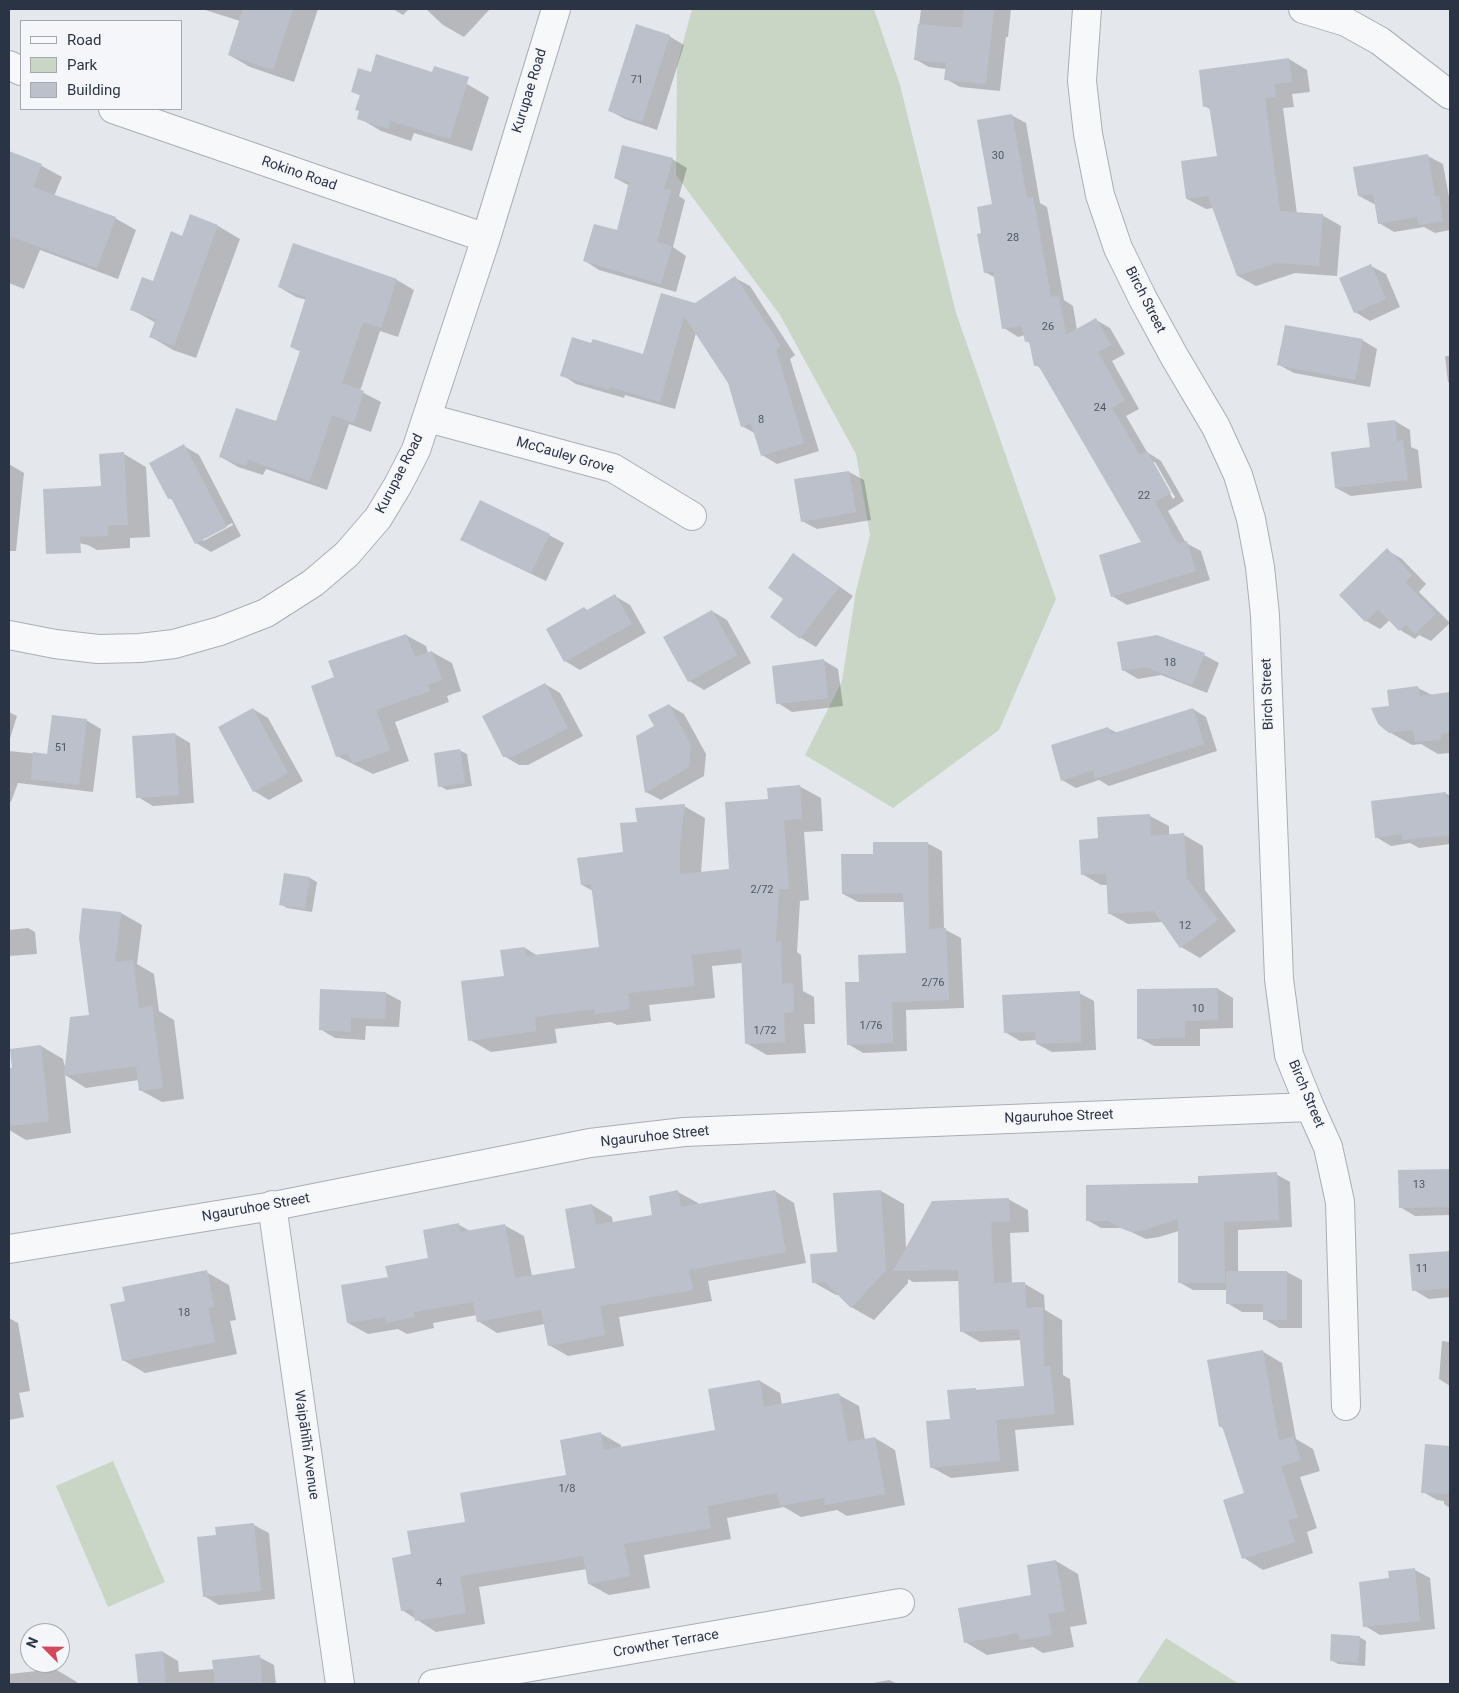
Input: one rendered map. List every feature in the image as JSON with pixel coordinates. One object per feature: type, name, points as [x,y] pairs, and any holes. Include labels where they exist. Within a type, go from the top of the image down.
[{"type":"street","name":"Kurupae Road","points":[[9,634],[55,644],[98,649],[140,648],[174,644],[211,634],[266,613],[313,583],[347,554],[378,518],[416,450],[486,238],[556,9]]},
{"type":"street","name":"Birch Street","points":[[1087,9],[1082,81],[1088,134],[1100,195],[1118,248],[1143,299],[1216,427],[1238,474],[1251,519],[1260,567],[1265,615],[1279,979],[1289,1055],[1328,1147],[1340,1202],[1346,1406]]},
{"type":"street","points":[[1302,9],[1346,22],[1380,41],[1450,95]]},
{"type":"street","name":"Rokino Road","points":[[116,110],[486,238]]},
{"type":"street","name":"McCauley Grove","points":[[428,418],[613,468],[692,516]]},
{"type":"street","name":"Ngauruhoe Street","points":[[9,1249],[272,1205],[590,1143],[684,1132],[1310,1107]]},
{"type":"street","name":"Waipāhīhī Avenue","points":[[272,1205],[340,1684]]},
{"type":"street","name":"Crowther Terrace","points":[[433,1684],[900,1603]]},
{"type":"green space","points":[[692,9],[874,9],[900,85],[956,313],[1056,599],[999,730],[893,808],[805,755],[842,681],[856,591],[870,535],[856,454],[780,315],[676,175],[677,65]]},
{"type":"green space","points":[[113,1461],[165,1582],[108,1607],[56,1486]]},
{"type":"green space","points":[[1166,1638],[1239,1684],[1136,1684]]},
{"type":"building","points":[[243,9],[293,9],[273,70],[228,55]]},
{"type":"building","points":[[964,9],[994,9],[986,84],[944,80],[946,63],[914,60],[918,24],[962,28]]},
{"type":"building","points":[[636,24],[670,35],[642,122],[608,111]]},
{"type":"building","points":[[376,54],[432,72],[434,66],[469,77],[450,139],[391,121],[388,129],[357,119],[359,111],[355,110],[360,95],[351,92],[358,68],[371,72]]},
{"type":"building","points":[[1289,58],[1292,82],[1275,84],[1276,97],[1265,98],[1280,211],[1323,214],[1319,266],[1276,263],[1237,276],[1208,196],[1186,199],[1181,161],[1217,156],[1209,106],[1203,107],[1199,70]]},
{"type":"building","points":[[1012,114],[1027,198],[1033,197],[1051,297],[1059,296],[1066,335],[1096,318],[1111,345],[1098,352],[1125,400],[1112,408],[1140,455],[1147,451],[1171,493],[1155,502],[1178,544],[1187,541],[1196,571],[1111,597],[1099,555],[1141,542],[1038,365],[1034,366],[1029,341],[1025,342],[1022,326],[1002,329],[993,271],[984,273],[977,234],[981,233],[977,207],[992,204],[977,120]]},
{"type":"building","points":[[622,145],[673,158],[664,189],[671,190],[657,242],[672,246],[661,284],[583,261],[594,224],[617,230],[629,182],[614,178]]},
{"type":"building","points":[[9,151],[42,164],[33,187],[116,217],[97,268],[12,237],[9,244]]},
{"type":"building","points":[[1428,154],[1435,196],[1439,196],[1443,221],[1419,225],[1417,217],[1378,224],[1373,194],[1358,196],[1353,167]]},
{"type":"building","points":[[190,214],[218,225],[174,346],[149,337],[156,319],[130,310],[142,277],[153,281],[171,231],[182,236]]},
{"type":"building","points":[[293,243],[397,279],[381,328],[363,322],[342,383],[364,391],[354,423],[332,415],[310,481],[248,460],[246,466],[219,457],[236,408],[276,421],[300,351],[290,347],[306,297],[278,287]]},
{"type":"building","points":[[1371,264],[1386,299],[1354,313],[1339,278]]},
{"type":"building","points":[[735,276],[781,346],[776,350],[804,443],[761,456],[751,424],[741,427],[728,383],[684,316],[660,402],[610,387],[609,390],[560,376],[572,337],[591,343],[593,339],[643,354],[661,293],[695,303]]},
{"type":"building","points":[[1285,325],[1363,339],[1355,380],[1277,365]]},
{"type":"building","points":[[1395,420],[1397,441],[1403,440],[1408,480],[1335,488],[1331,452],[1370,447],[1367,423]]},
{"type":"building","points":[[184,444],[227,527],[195,544],[171,498],[168,499],[149,463]]},
{"type":"building","points":[[124,452],[128,525],[108,525],[108,536],[80,537],[81,553],[46,554],[43,489],[101,486],[99,454]]},
{"type":"building","points":[[849,471],[856,512],[801,522],[794,479]]},
{"type":"building","points":[[480,500],[550,534],[531,573],[460,540]]},
{"type":"building","points":[[1387,548],[1412,575],[1405,582],[1436,614],[1415,634],[1406,625],[1399,631],[1378,609],[1365,622],[1339,595]]},
{"type":"building","points":[[793,553],[839,587],[800,639],[770,617],[783,599],[768,588]]},
{"type":"building","points":[[615,594],[632,624],[564,662],[546,629],[584,607],[587,610]]},
{"type":"building","points":[[712,610],[737,655],[688,682],[663,637]]},
{"type":"building","points":[[406,634],[415,657],[432,651],[442,680],[428,685],[430,691],[376,710],[390,750],[352,764],[348,753],[336,757],[311,686],[334,677],[328,661]]},
{"type":"building","points":[[1157,635],[1205,653],[1192,685],[1145,667],[1122,671],[1117,642]]},
{"type":"building","points":[[824,659],[828,698],[776,704],[772,666]]},
{"type":"building","points":[[545,683],[568,728],[513,757],[503,757],[482,716]]},
{"type":"building","points":[[1418,686],[1420,696],[1450,692],[1450,733],[1441,734],[1441,739],[1415,742],[1413,730],[1389,733],[1378,724],[1371,708],[1389,706],[1387,690]]},
{"type":"building","points":[[669,704],[691,745],[689,767],[645,793],[636,736],[654,726],[648,715]]},
{"type":"building","points":[[253,708],[288,773],[253,792],[218,727]]},
{"type":"building","points":[[1193,708],[1204,744],[1094,779],[1094,770],[1061,781],[1051,745],[1108,727],[1111,734]]},
{"type":"building","points":[[52,715],[87,719],[79,785],[31,779],[33,752],[47,754]]},
{"type":"building","points":[[175,733],[179,795],[136,798],[132,736]]},
{"type":"building","points":[[460,749],[465,783],[438,787],[434,753]]},
{"type":"building","points":[[800,785],[802,819],[784,820],[789,889],[779,889],[776,942],[781,941],[782,984],[793,983],[794,1012],[784,1013],[785,1042],[745,1044],[741,949],[691,955],[695,986],[628,993],[630,1009],[595,1014],[594,1009],[535,1017],[536,1031],[468,1041],[461,981],[504,976],[500,950],[525,947],[526,956],[599,947],[591,884],[581,885],[577,858],[623,852],[620,823],[637,822],[635,808],[685,804],[680,845],[680,874],[729,869],[725,802],[768,799],[767,788]]},
{"type":"building","points":[[1446,792],[1446,797],[1450,797],[1450,835],[1402,840],[1402,834],[1375,838],[1371,801]]},
{"type":"building","points":[[1150,814],[1151,836],[1184,833],[1187,878],[1218,920],[1180,948],[1154,911],[1108,914],[1106,873],[1081,875],[1079,840],[1098,838],[1097,817]]},
{"type":"building","points":[[873,842],[928,842],[929,929],[946,928],[949,1000],[892,1002],[893,1043],[847,1045],[845,982],[859,982],[858,955],[906,953],[903,893],[842,894],[841,854],[873,854]]},
{"type":"building","points":[[284,873],[310,877],[305,909],[279,905]]},
{"type":"building","points":[[82,908],[121,912],[115,962],[133,960],[139,1008],[152,1006],[163,1088],[139,1091],[136,1066],[64,1076],[70,1017],[89,1015],[79,938]]},
{"type":"building","points":[[1218,988],[1218,1020],[1185,1021],[1185,1038],[1137,1039],[1137,989]]},
{"type":"building","points":[[320,989],[386,992],[385,1019],[351,1018],[351,1032],[319,1030]]},
{"type":"building","points":[[1080,991],[1081,1042],[1036,1044],[1035,1032],[1004,1033],[1002,995]]},
{"type":"building","points":[[41,1045],[49,1121],[9,1126],[9,1068],[12,1068],[10,1049]]},
{"type":"building","points":[[1450,1169],[1450,1207],[1399,1208],[1398,1170]]},
{"type":"building","points":[[1277,1172],[1279,1220],[1224,1222],[1225,1283],[1178,1283],[1178,1219],[1145,1230],[1131,1232],[1109,1221],[1086,1221],[1086,1185],[1198,1183],[1198,1176]]},
{"type":"building","points":[[678,1190],[681,1207],[775,1190],[786,1252],[689,1270],[693,1290],[600,1306],[605,1335],[548,1346],[541,1310],[477,1322],[473,1302],[414,1312],[415,1317],[386,1323],[385,1317],[347,1323],[341,1285],[388,1277],[385,1266],[428,1258],[423,1230],[459,1223],[460,1232],[505,1224],[515,1278],[575,1268],[565,1209],[592,1204],[596,1225],[652,1215],[649,1196]]},
{"type":"building","points":[[881,1190],[886,1270],[851,1308],[825,1282],[812,1283],[810,1254],[837,1252],[833,1193]]},
{"type":"building","points":[[1009,1198],[1010,1222],[991,1222],[994,1283],[1025,1282],[1026,1308],[1043,1307],[1044,1367],[1050,1366],[1055,1414],[996,1420],[1000,1461],[930,1468],[926,1421],[950,1419],[947,1390],[976,1388],[976,1390],[1024,1386],[1019,1329],[960,1332],[958,1270],[893,1271],[932,1201]]},
{"type":"building","points":[[1450,1251],[1450,1288],[1412,1291],[1409,1254]]},
{"type":"building","points":[[207,1270],[214,1307],[208,1308],[215,1342],[122,1361],[110,1304],[125,1301],[122,1287]]},
{"type":"building","points":[[1226,1271],[1287,1271],[1287,1320],[1263,1320],[1263,1304],[1226,1304]]},
{"type":"building","points":[[1263,1350],[1279,1441],[1293,1436],[1301,1460],[1281,1466],[1298,1517],[1288,1521],[1295,1542],[1242,1559],[1223,1500],[1244,1493],[1222,1426],[1219,1427],[1207,1360]]},
{"type":"building","points":[[760,1380],[764,1407],[839,1393],[848,1442],[875,1437],[885,1494],[825,1505],[824,1498],[780,1506],[777,1493],[707,1506],[711,1528],[624,1544],[630,1576],[588,1584],[583,1556],[460,1576],[466,1613],[415,1621],[413,1609],[401,1611],[392,1558],[411,1554],[407,1531],[465,1522],[460,1493],[566,1475],[560,1440],[601,1432],[604,1450],[715,1430],[708,1389]]},
{"type":"building","points":[[1425,1444],[1450,1446],[1450,1494],[1421,1493]]},
{"type":"building","points":[[254,1523],[261,1591],[203,1597],[197,1537],[216,1535],[215,1527]]},
{"type":"building","points":[[1056,1560],[1065,1611],[1048,1614],[1052,1635],[1020,1640],[1018,1633],[964,1643],[958,1608],[1031,1595],[1027,1565]]},
{"type":"building","points":[[1415,1568],[1420,1621],[1363,1627],[1359,1582],[1389,1578],[1388,1571]]},
{"type":"building","points":[[1331,1634],[1360,1636],[1358,1663],[1330,1661]]},
{"type":"building","points":[[163,1651],[166,1684],[138,1684],[135,1654]]},
{"type":"building","points":[[260,1655],[262,1684],[215,1684],[212,1660]]}]
